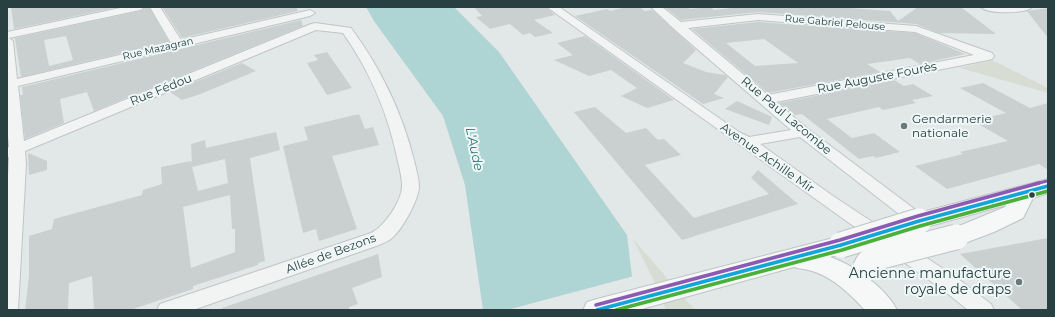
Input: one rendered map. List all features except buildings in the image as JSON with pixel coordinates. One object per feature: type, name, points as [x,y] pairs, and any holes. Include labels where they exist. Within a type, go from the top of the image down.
[{"type":"main road","points":[[597,310],[841,245],[919,221],[1048,186]]},
{"type":"main road","points":[[872,292],[868,263],[878,257],[956,237],[985,226],[1015,212],[1024,193]]},
{"type":"main road","points":[[787,259],[810,260],[826,264],[872,292]]},
{"type":"street","points":[[7,35],[140,7]]},
{"type":"street","points":[[155,7],[178,44]]},
{"type":"street","name":"Avenue Achille Mir","points":[[552,7],[734,135],[747,142],[827,200],[950,284],[983,310]]},
{"type":"street","name":"Rue Paul Lacombe","points":[[656,7],[803,132],[919,221]]},
{"type":"street","points":[[986,7],[1002,9],[1027,7]]},
{"type":"street","name":"Rue Mazagran","points":[[10,85],[178,44],[311,16]]},
{"type":"street","name":"Rue Fédou","points":[[12,151],[311,16]]},
{"type":"street","name":"Allée de Bezons","points":[[168,310],[372,240],[386,233],[398,218],[411,189],[404,152],[382,90],[355,39],[347,30],[311,16]]},
{"type":"street","name":"Rue Gabriel Pelouse","points":[[677,26],[758,17],[916,29],[988,56]]},
{"type":"street","points":[[7,41],[15,210],[7,310]]},
{"type":"street","name":"Rue Auguste Fourès","points":[[766,100],[988,56]]},
{"type":"street","points":[[747,142],[803,132]]},
{"type":"shaded area","points":[[992,60],[1048,88],[1048,93],[960,68]]},
{"type":"shaded area","points":[[633,239],[695,310],[666,310],[658,289]]},
{"type":"water","name":"L'Aude","points":[[366,7],[454,7],[499,52],[627,235],[636,310],[483,310],[465,185],[443,116],[374,21]]},
{"type":"pier","points":[[634,276],[638,310],[507,310]]},
{"type":"transit line","points":[[596,305],[840,240],[918,216],[1047,181]]},
{"type":"transit line","points":[[597,310],[841,245],[919,221],[1048,186]]},
{"type":"transit line","points":[[616,310],[842,250],[920,226],[1048,191]]},
{"type":"place","name":"Gendarmerie nationale","points":[[904,126]]},
{"type":"place","name":"Ancienne manufacture royale de draps","points":[[1019,282]]}]
